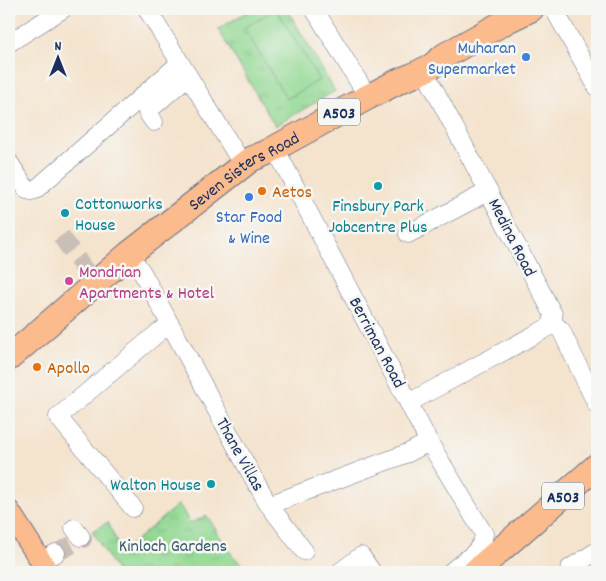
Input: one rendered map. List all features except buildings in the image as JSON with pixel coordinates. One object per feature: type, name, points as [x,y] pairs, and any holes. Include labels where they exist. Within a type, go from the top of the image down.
[{"type":"highway","name":"Seven Sisters Road","points":[[9,358],[129,254],[243,165],[368,97],[424,70],[444,56],[525,10]]},
{"type":"highway","name":"A503","points":[[475,572],[597,466]]},
{"type":"main road","points":[[11,519],[48,562]]},
{"type":"street","points":[[9,42],[63,9]]},
{"type":"street","points":[[148,9],[243,165]]},
{"type":"street","points":[[314,9],[368,97]]},
{"type":"street","points":[[554,9],[597,87]]},
{"type":"street","points":[[154,122],[147,112],[184,69]]},
{"type":"street","points":[[9,162],[27,190],[35,190],[184,69]]},
{"type":"street","name":"Medina Road","points":[[424,70],[553,314],[553,323],[561,330],[597,405]]},
{"type":"street","name":"Berriman Road","points":[[275,148],[430,442],[484,534],[483,544],[451,572]]},
{"type":"street","points":[[408,234],[489,191]]},
{"type":"street","name":"Thane Villas","points":[[129,254],[143,274],[269,505],[408,454],[430,442]]},
{"type":"street","points":[[410,402],[549,327],[553,323]]},
{"type":"street","points":[[133,508],[58,417],[160,332],[171,326]]},
{"type":"street","points":[[269,505],[304,551]]},
{"type":"street","points":[[570,568],[597,551]]},
{"type":"street","points":[[340,572],[361,556],[372,572]]},
{"type":"green space","points":[[252,9],[287,9],[335,91],[275,126],[218,29]]},
{"type":"green space","points":[[276,9],[319,80],[287,99],[244,28]]},
{"type":"green space","name":"Kinloch Gardens","points":[[179,504],[190,523],[207,516],[232,555],[250,572],[117,572],[92,531],[108,522],[118,545],[124,542],[129,546]]},
{"type":"tunnel","points":[[61,236],[94,283]]},
{"type":"tunnel","points":[[56,553],[83,539],[81,537]]},
{"type":"place","name":"Muharan Supermarket","points":[[526,57]]},
{"type":"place","name":"Finsbury Park Jobcentre Plus","points":[[378,186]]},
{"type":"place","name":"Aetos","points":[[262,191]]},
{"type":"place","name":"Star Food & Wine","points":[[249,197]]},
{"type":"place","name":"Cottonworks House","points":[[65,213]]},
{"type":"place","name":"Mondrian Apartments & Hotel","points":[[69,281]]},
{"type":"place","name":"Apollo","points":[[37,367]]},
{"type":"place","name":"Walton House","points":[[211,484]]}]
